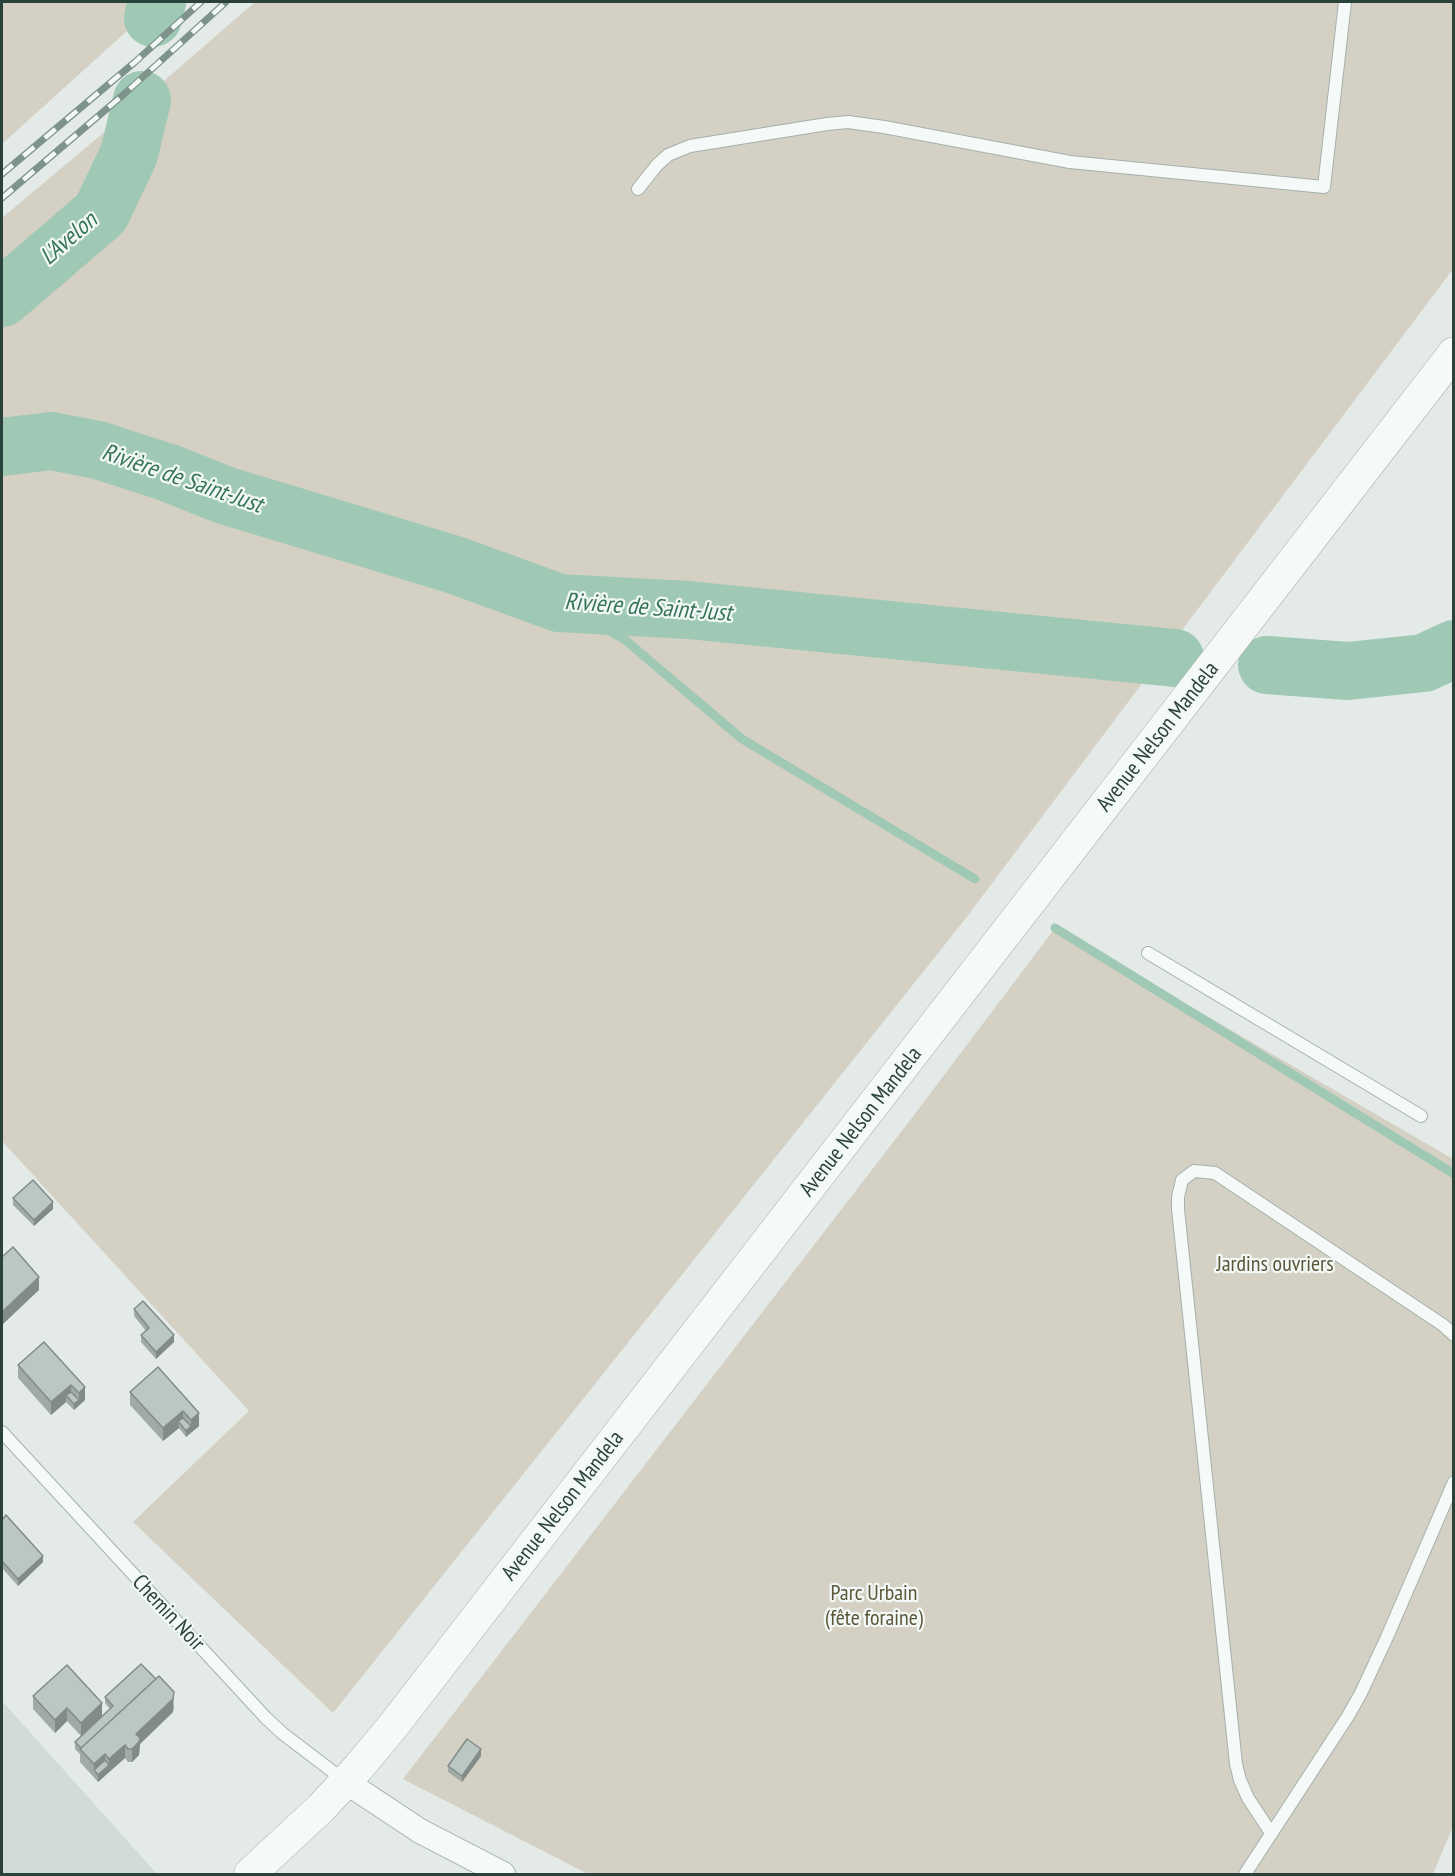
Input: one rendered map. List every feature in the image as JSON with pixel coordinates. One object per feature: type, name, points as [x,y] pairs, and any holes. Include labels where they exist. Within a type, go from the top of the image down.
[{"type":"street","name":"Avenue Nelson Mandela","points":[[250,1875],[346,1782],[401,1716],[1454,353]]},
{"type":"street","points":[[346,1782],[420,1831],[503,1875]]},
{"type":"lane","points":[[638,189],[657,165],[678,150],[690,146],[848,122],[1070,162],[1324,187],[1345,2]]},
{"type":"lane","points":[[1148,953],[1422,1116]]},
{"type":"lane","points":[[1271,1833],[1248,1798],[1236,1764],[1178,1209],[1182,1180],[1194,1172],[1215,1173],[1443,1325],[1454,1335]]},
{"type":"lane","name":"Chemin Noir","points":[[2,1432],[266,1718],[346,1782]]},
{"type":"lane","points":[[1245,1875],[1361,1693],[1454,1482]]},
{"type":"shaded area","points":[[2,1701],[157,1874],[2,1874]]},
{"type":"green space","points":[[2,2],[159,2],[2,144]]},
{"type":"green space","points":[[255,2],[1453,2],[1453,269],[966,918],[333,1713],[133,1522],[249,1411],[2,1141],[2,218]]},
{"type":"green space","points":[[1055,928],[1453,1159],[1454,1824],[1433,1874],[588,1874],[403,1779],[911,1119]]},
{"type":"building","points":[[33,1180],[53,1202],[34,1220],[13,1198]]},
{"type":"building","points":[[13,1247],[39,1277],[2,1312],[2,1257]]},
{"type":"building","points":[[143,1301],[174,1335],[156,1352],[141,1335],[149,1328],[134,1309]]},
{"type":"building","points":[[44,1342],[85,1387],[79,1393],[71,1385],[51,1402],[18,1365]]},
{"type":"building","points":[[158,1367],[199,1413],[191,1420],[183,1411],[163,1428],[130,1392]]},
{"type":"building","points":[[71,1392],[79,1400],[74,1404],[66,1395]]},
{"type":"building","points":[[183,1418],[191,1426],[186,1431],[178,1421]]},
{"type":"building","points":[[6,1515],[43,1556],[18,1579],[2,1561],[2,1520]]},
{"type":"building","points":[[141,1664],[156,1679],[81,1748],[75,1742],[113,1706],[105,1697]]},
{"type":"building","points":[[67,1665],[102,1703],[81,1723],[67,1708],[55,1720],[33,1696]]},
{"type":"building","points":[[159,1676],[174,1692],[173,1699],[136,1734],[140,1738],[139,1742],[132,1749],[128,1749],[125,1745],[109,1759],[105,1754],[94,1764],[80,1749]]},
{"type":"building","points":[[467,1739],[481,1749],[462,1776],[448,1766]]},
{"type":"building","points":[[105,1760],[109,1765],[98,1775],[94,1770]]},
{"type":"waterway","name":"L'Avelon","points":[[153,18],[157,2]]},
{"type":"waterway","name":"L'Avelon","points":[[2,298],[101,213],[129,154],[142,100]]},
{"type":"waterway","name":"Rivière de Saint-Just","points":[[2,447],[51,441],[98,450],[169,473],[224,495],[455,565],[559,603],[688,610],[1175,658]]},
{"type":"waterway","points":[[559,603],[624,639],[742,739],[975,879]]},
{"type":"waterway","name":"Rivière de Saint-Just","points":[[1267,665],[1348,671],[1424,663],[1454,649]]},
{"type":"waterway","points":[[1055,928],[1454,1174]]},
{"type":"railway","points":[[2,174],[135,62],[201,2]]},
{"type":"railway","points":[[2,198],[123,95],[226,2]]},
{"type":"park label","name":"Jardins ouvriers","points":[[1275,1265]]},
{"type":"park label","name":"Parc Urbain (fête foraine)","points":[[874,1607]]}]
